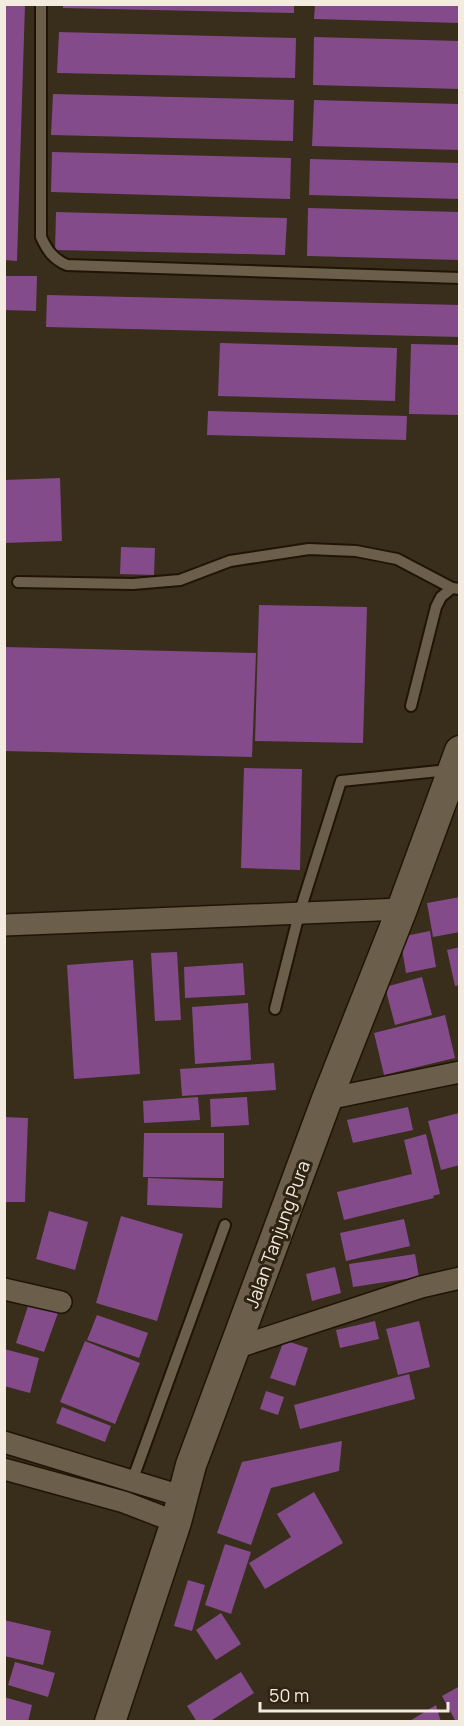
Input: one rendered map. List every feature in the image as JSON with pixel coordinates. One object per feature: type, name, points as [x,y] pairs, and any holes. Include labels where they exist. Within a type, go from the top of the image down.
[{"type":"street","name":"Jalan Tanjung Pura","points":[[110,1722],[178,1509],[235,1348],[456,761]]},
{"type":"street","points":[[4,925],[402,909]]},
{"type":"street","points":[[327,1099],[459,1072]]},
{"type":"street","points":[[235,1348],[421,1287],[459,1278]]},
{"type":"street","points":[[4,1289],[61,1302]]},
{"type":"street","points":[[4,1442],[132,1481],[178,1509]]},
{"type":"street","points":[[4,1469],[124,1502],[178,1509]]},
{"type":"lane","points":[[41,4],[41,237],[57,261],[67,265],[459,278]]},
{"type":"lane","points":[[18,582],[133,584],[180,580],[230,561],[309,549],[356,551],[397,559],[456,589]]},
{"type":"lane","points":[[411,706],[436,607],[441,597],[456,589]]},
{"type":"lane","points":[[275,1009],[299,914],[341,781],[456,761]]},
{"type":"lane","points":[[124,1502],[225,1225]]},
{"type":"building","points":[[4,4],[25,4],[17,261],[4,260]]},
{"type":"building","points":[[63,4],[294,4],[294,13],[63,8]]},
{"type":"building","points":[[315,4],[460,4],[460,23],[314,19]]},
{"type":"building","points":[[59,32],[296,38],[295,78],[57,73]]},
{"type":"building","points":[[314,37],[460,41],[460,89],[313,85]]},
{"type":"building","points":[[53,94],[294,100],[293,141],[51,135]]},
{"type":"building","points":[[314,100],[460,104],[460,150],[312,146]]},
{"type":"building","points":[[52,152],[291,158],[290,199],[51,192]]},
{"type":"building","points":[[310,159],[460,163],[460,199],[309,195]]},
{"type":"building","points":[[308,208],[460,212],[460,260],[307,256]]},
{"type":"building","points":[[56,212],[287,218],[285,255],[55,250]]},
{"type":"building","points":[[4,276],[37,276],[36,311],[4,310]]},
{"type":"building","points":[[47,295],[460,305],[460,337],[46,327]]},
{"type":"building","points":[[220,343],[397,348],[395,401],[218,396]]},
{"type":"building","points":[[411,344],[460,345],[460,415],[409,414]]},
{"type":"building","points":[[208,411],[407,416],[406,440],[207,435]]},
{"type":"building","points":[[60,478],[62,541],[4,543],[4,480]]},
{"type":"building","points":[[121,547],[155,548],[154,575],[120,574]]},
{"type":"building","points":[[259,605],[367,607],[363,743],[255,741]]},
{"type":"building","points":[[4,647],[256,653],[252,757],[4,751]]},
{"type":"building","points":[[244,768],[302,769],[300,870],[241,868]]},
{"type":"building","points":[[460,897],[460,932],[433,937],[427,903]]},
{"type":"building","points":[[430,931],[436,967],[406,973],[400,937]]},
{"type":"building","points":[[460,947],[460,985],[455,986],[447,950]]},
{"type":"building","points":[[177,952],[181,1020],[155,1021],[151,953]]},
{"type":"building","points":[[133,960],[140,1074],[74,1079],[67,965]]},
{"type":"building","points":[[243,963],[245,995],[185,998],[184,967]]},
{"type":"building","points":[[422,977],[432,1015],[395,1025],[385,987]]},
{"type":"building","points":[[248,1003],[251,1060],[195,1064],[192,1007]]},
{"type":"building","points":[[445,1015],[455,1058],[384,1075],[374,1033]]},
{"type":"building","points":[[274,1063],[276,1090],[182,1096],[180,1069]]},
{"type":"building","points":[[198,1097],[200,1120],[144,1123],[143,1101]]},
{"type":"building","points":[[247,1097],[249,1125],[211,1127],[210,1099]]},
{"type":"building","points":[[408,1107],[413,1130],[353,1143],[347,1120]]},
{"type":"building","points":[[459,1113],[460,1165],[441,1170],[428,1121]]},
{"type":"building","points":[[4,1117],[28,1118],[25,1202],[4,1202]]},
{"type":"building","points":[[144,1133],[224,1133],[224,1178],[143,1177]]},
{"type":"building","points":[[426,1134],[440,1194],[433,1196],[434,1198],[344,1220],[337,1192],[412,1174],[404,1140]]},
{"type":"building","points":[[148,1178],[223,1181],[222,1208],[147,1205]]},
{"type":"building","points":[[49,1211],[88,1222],[75,1270],[36,1259]]},
{"type":"building","points":[[121,1216],[183,1234],[157,1321],[96,1303]]},
{"type":"building","points":[[404,1219],[410,1246],[346,1261],[340,1233]]},
{"type":"building","points":[[415,1254],[419,1277],[353,1287],[349,1264]]},
{"type":"building","points":[[335,1267],[341,1293],[312,1301],[306,1274]]},
{"type":"building","points":[[29,1303],[58,1313],[44,1352],[16,1343]]},
{"type":"building","points":[[97,1315],[148,1333],[139,1358],[87,1340]]},
{"type":"building","points":[[375,1321],[379,1339],[340,1348],[336,1330]]},
{"type":"building","points":[[419,1321],[430,1367],[398,1375],[386,1329]]},
{"type":"building","points":[[284,1340],[308,1348],[295,1386],[270,1378]]},
{"type":"building","points":[[85,1341],[140,1363],[115,1424],[60,1402]]},
{"type":"building","points":[[4,1349],[39,1358],[30,1393],[4,1386]]},
{"type":"building","points":[[409,1374],[415,1399],[300,1429],[294,1405]]},
{"type":"building","points":[[266,1391],[284,1397],[278,1415],[260,1409]]},
{"type":"building","points":[[62,1407],[111,1426],[105,1442],[56,1423]]},
{"type":"building","points":[[342,1441],[339,1471],[271,1488],[251,1545],[217,1533],[242,1462]]},
{"type":"building","points":[[314,1492],[343,1543],[265,1589],[249,1563],[291,1537],[277,1514]]},
{"type":"building","points":[[225,1544],[251,1552],[231,1614],[205,1605]]},
{"type":"building","points":[[188,1580],[205,1585],[192,1631],[174,1626]]},
{"type":"building","points":[[221,1613],[241,1644],[216,1660],[196,1630]]},
{"type":"building","points":[[4,1620],[51,1631],[43,1665],[4,1656]]},
{"type":"building","points":[[15,1662],[55,1673],[48,1697],[8,1685]]},
{"type":"building","points":[[241,1672],[254,1693],[209,1722],[197,1722],[187,1706]]},
{"type":"building","points":[[460,1686],[460,1722],[456,1722],[442,1696]]},
{"type":"building","points":[[4,1697],[32,1705],[28,1722],[4,1722]]},
{"type":"building","points":[[436,1705],[441,1722],[408,1722]]}]
